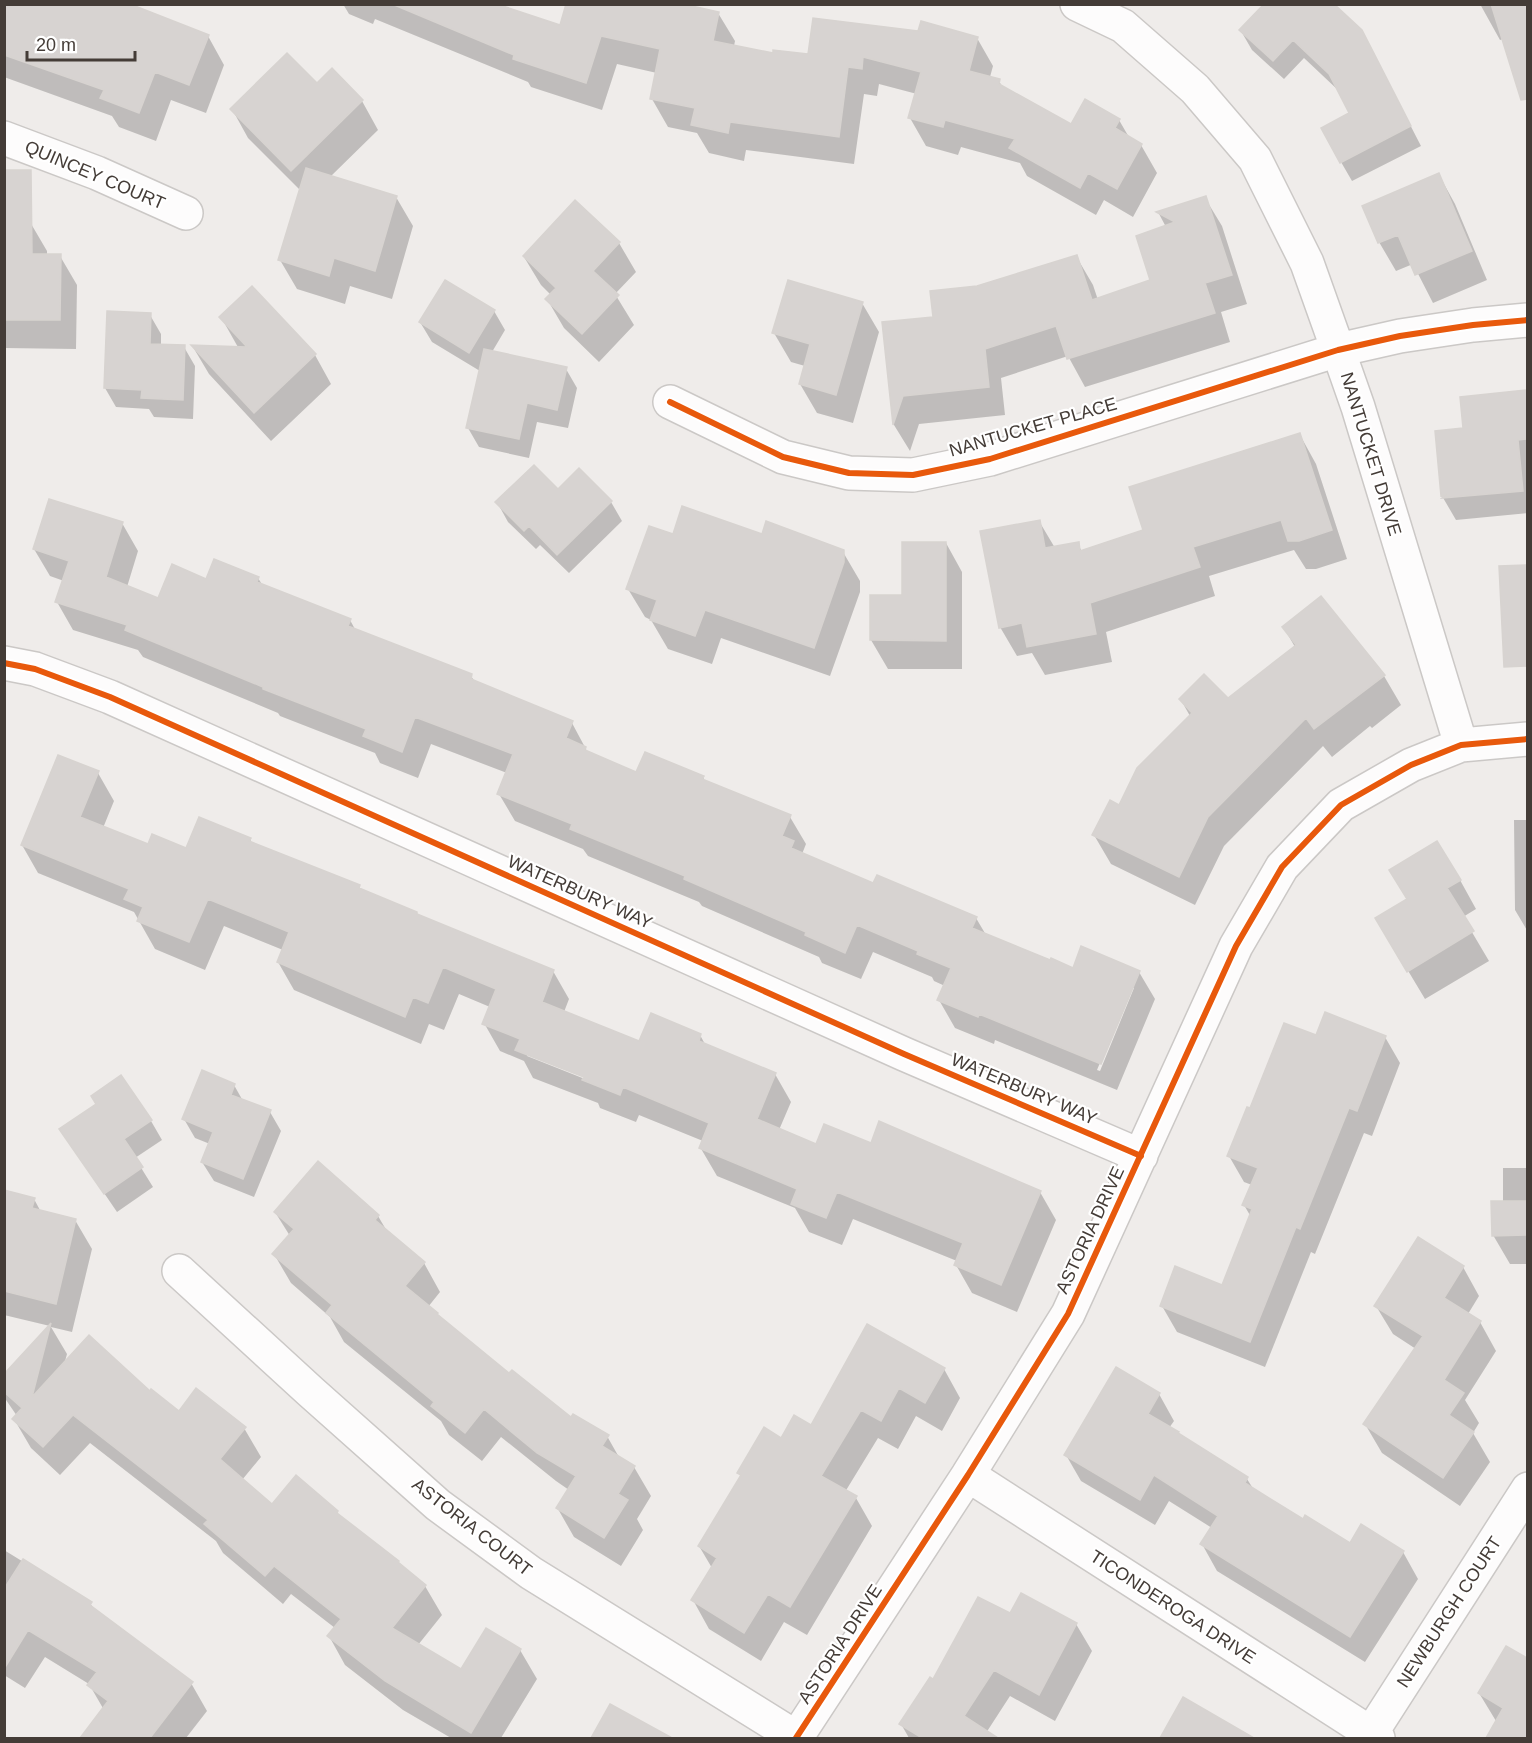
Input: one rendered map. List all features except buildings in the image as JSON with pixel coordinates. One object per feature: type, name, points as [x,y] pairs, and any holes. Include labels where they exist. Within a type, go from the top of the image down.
[{"type":"street","name":"NANTUCKET DRIVE","points":[[1077,4],[1123,26],[1195,89],[1255,159],[1307,263],[1338,350],[1358,407],[1461,745]]},
{"type":"street","name":"QUINCEY COURT","points":[[4,138],[97,173],[186,213]]},
{"type":"street","name":"NANTUCKET PLACE","points":[[670,402],[783,457],[849,472],[914,475],[990,459],[1338,350],[1400,336],[1527,320]]},
{"type":"street","name":"WATERBURY WAY","points":[[4,663],[35,669],[110,697],[893,1050],[1141,1156]]},
{"type":"street","name":"ASTORIA DRIVE","points":[[797,1738],[968,1475],[1068,1314],[1236,946],[1282,867],[1341,805],[1410,765],[1461,745],[1527,739]]},
{"type":"street","name":"ASTORIA COURT","points":[[179,1271],[438,1504],[531,1573],[797,1738]]},
{"type":"street","name":"TICONDEROGA DRIVE","points":[[968,1475],[1372,1737]]},
{"type":"street","name":"NEWBURGH COURT","points":[[1372,1737],[1527,1489]]},
{"type":"cycle path","points":[[670,402],[783,457],[849,473],[913,475],[990,459],[1338,350],[1400,336],[1473,325],[1528,320]]},
{"type":"cycle path","points":[[4,663],[35,669],[110,697],[904,1054],[1141,1156]]},
{"type":"cycle path","points":[[796,1738],[968,1475],[1068,1314],[1236,946],[1282,867],[1341,805],[1411,765],[1461,745],[1528,739]]}]
